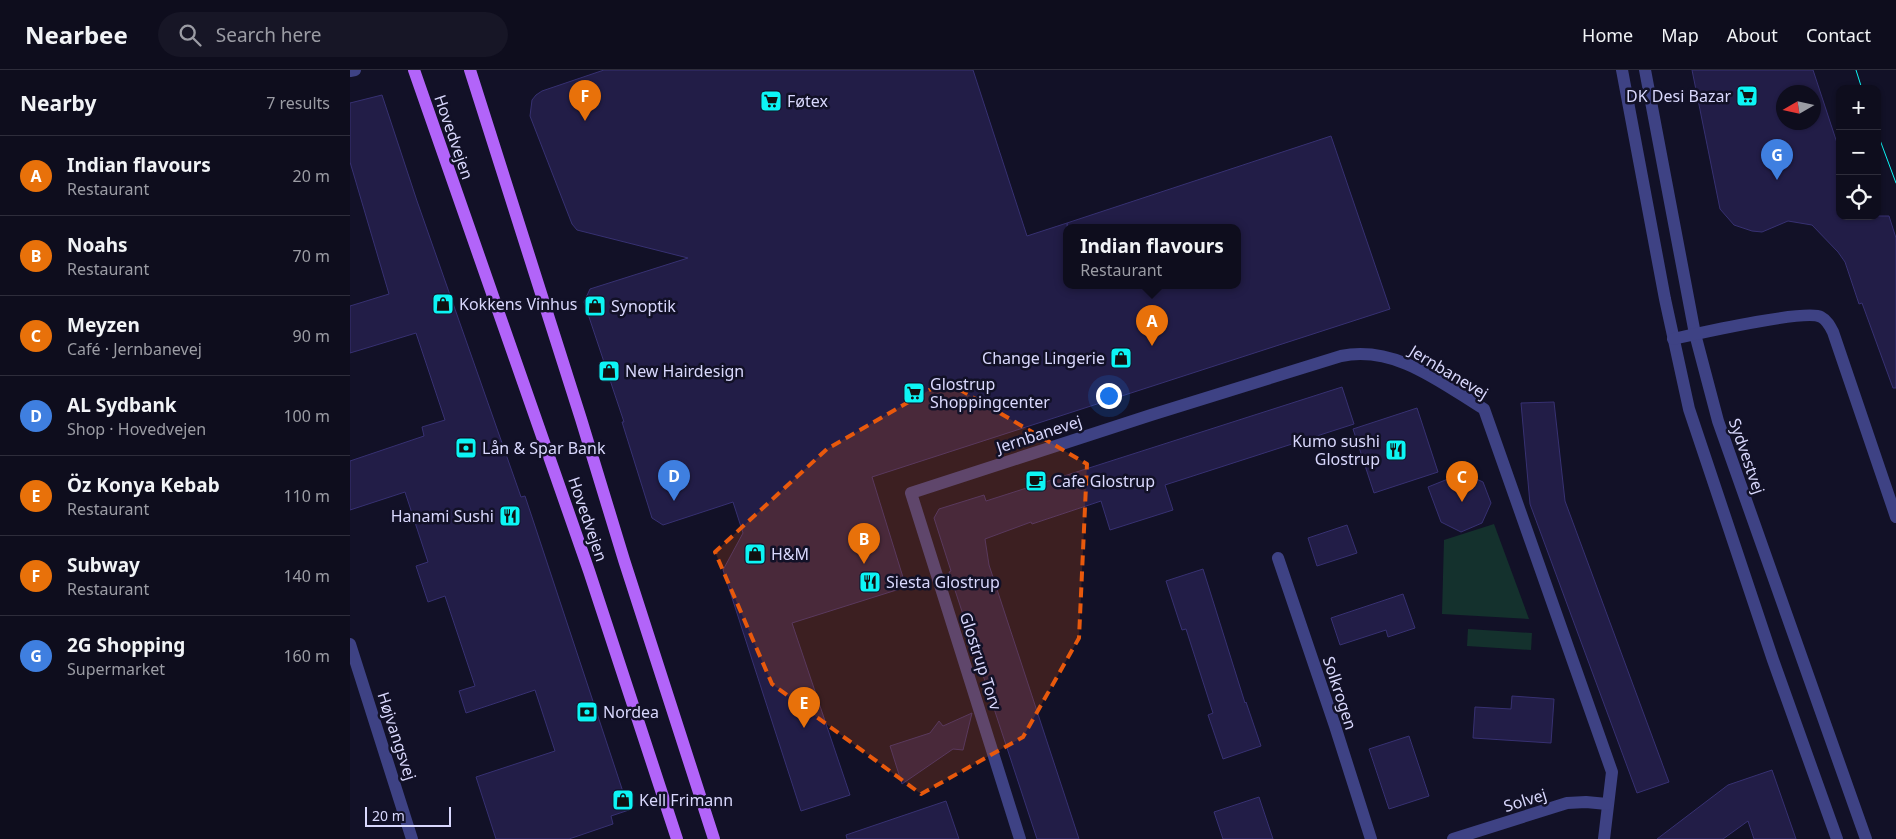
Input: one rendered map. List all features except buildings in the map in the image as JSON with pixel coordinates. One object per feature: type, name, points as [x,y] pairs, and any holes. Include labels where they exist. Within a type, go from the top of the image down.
[{"type":"main road","name":"Hovedvejen","points":[[414,70],[589,571],[677,839]]},
{"type":"main road","name":"Hovedvejen","points":[[470,70],[714,839]]},
{"type":"street","points":[[350,71],[355,70]]},
{"type":"street","points":[[1622,70],[1673,339],[1689,409],[1799,736],[1837,839]]},
{"type":"street","name":"Sydvestvej","points":[[1645,70],[1696,334],[1718,421],[1866,839]]},
{"type":"street","points":[[1673,339],[1806,315],[1820,316],[1828,322],[1896,517]]},
{"type":"street","name":"Jernbanevej","points":[[911,493],[1341,356],[1371,353],[1402,361],[1484,409],[1612,772],[1604,839]]},
{"type":"street","name":"Glostrup Torv","points":[[911,493],[1020,839]]},
{"type":"street","name":"Solkrogen","points":[[1278,558],[1371,839]]},
{"type":"street","name":"Højvangsvej","points":[[350,644],[412,839]]},
{"type":"street","name":"Solvej","points":[[1453,839],[1567,804],[1586,802],[1607,804]]},
{"type":"highlighted area","points":[[945,381],[1087,464],[1079,638],[1023,737],[921,794],[772,684],[715,552],[827,449]]},
{"type":"green space","points":[[1494,524],[1529,619],[1442,614],[1444,540]]},
{"type":"green space","points":[[1468,629],[1532,633],[1531,650],[1467,646]]},
{"type":"tram line","points":[[1856,70],[1861,85]]},
{"type":"tram line","points":[[1881,143],[1896,183]]},
{"type":"place","name":"DK Desi Bazar","points":[[1747,96]]},
{"type":"place","name":"Føtex","points":[[771,101]]},
{"type":"place","name":"Subway","points":[[585,121]]},
{"type":"place","name":"2G Shopping","points":[[1777,180]]},
{"type":"place","name":"Kokkens Vinhus","points":[[443,304]]},
{"type":"place","name":"Synoptik","points":[[595,306]]},
{"type":"place","name":"Indian flavours","points":[[1152,346]]},
{"type":"place","name":"Change Lingerie","points":[[1121,358]]},
{"type":"place","name":"New Hairdesign","points":[[609,371]]},
{"type":"place","name":"Glostrup Shoppingcenter","points":[[914,393]]},
{"type":"place","name":"Lån & Spar Bank","points":[[466,448]]},
{"type":"place","name":"Kumo sushi Glostrup","points":[[1396,450]]},
{"type":"place","name":"Cafe Glostrup","points":[[1036,481]]},
{"type":"place","name":"AL Sydbank","points":[[674,501]]},
{"type":"place","name":"Meyzen","points":[[1462,502]]},
{"type":"place","name":"Hanami Sushi","points":[[510,516]]},
{"type":"place","name":"H&M","points":[[755,554]]},
{"type":"place","name":"Noahs","points":[[864,564]]},
{"type":"place","name":"Siesta Glostrup","points":[[870,582]]},
{"type":"place","name":"Nordea","points":[[587,712]]},
{"type":"place","name":"Öz Konya Kebab","points":[[804,728]]},
{"type":"place","name":"Kell Frimann","points":[[623,800]]}]
